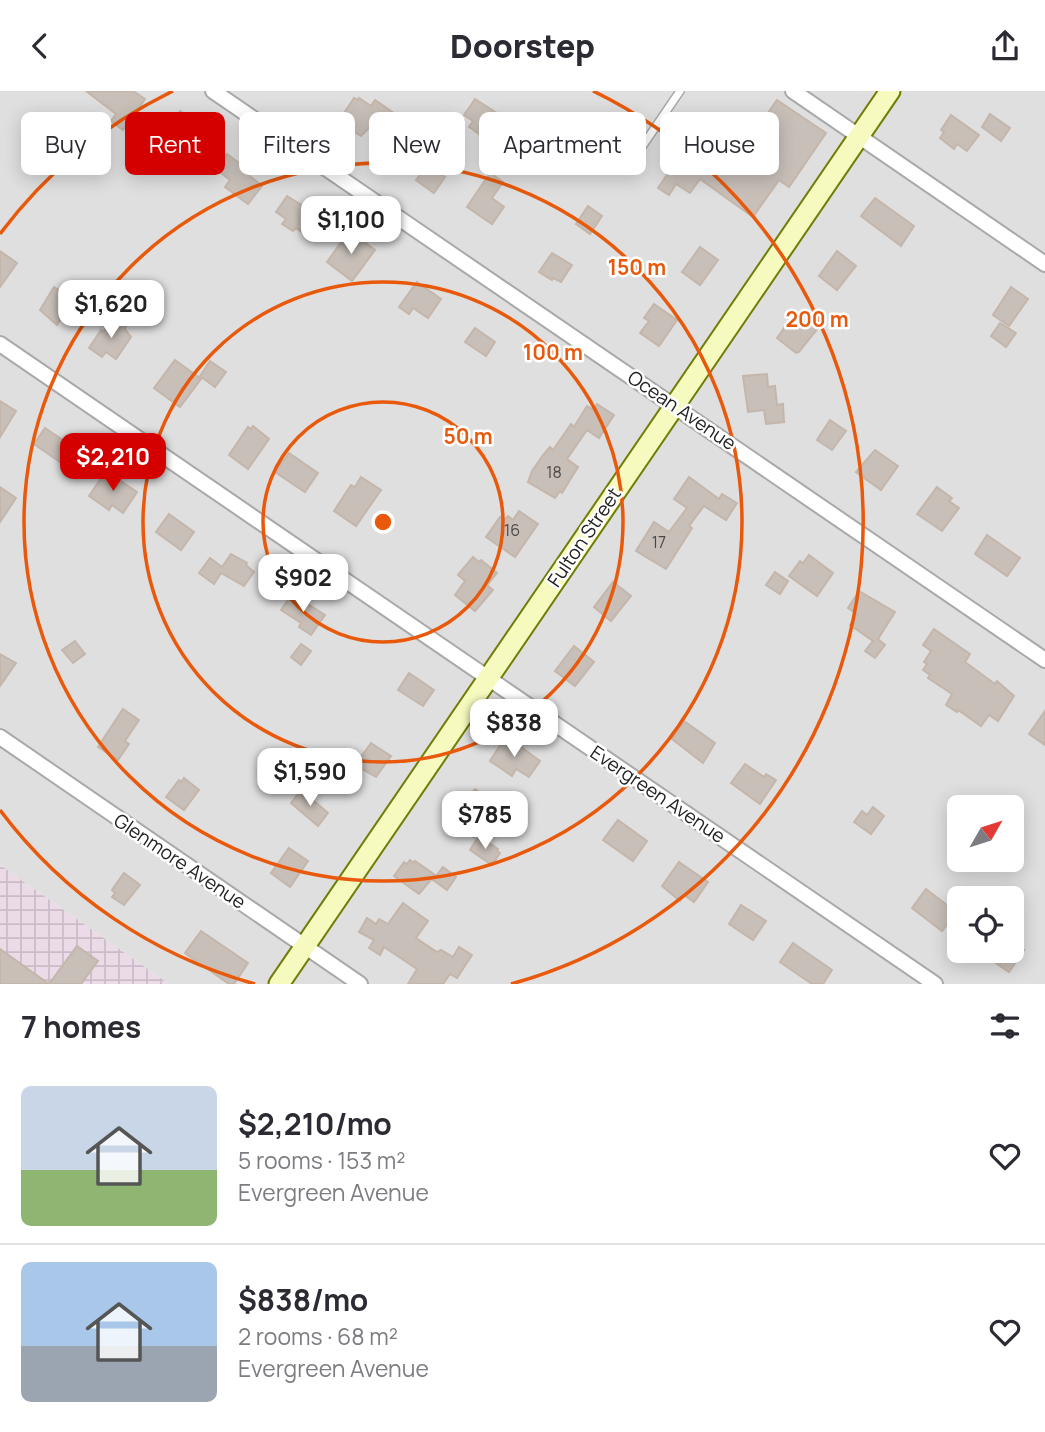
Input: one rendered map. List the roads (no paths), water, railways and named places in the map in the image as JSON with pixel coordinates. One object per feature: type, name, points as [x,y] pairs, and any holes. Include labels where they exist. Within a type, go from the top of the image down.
[{"type":"street","name":"Ocean Avenue","points":[[213,91],[1045,660]]},
{"type":"street","points":[[793,91],[1045,264]]},
{"type":"street","name":"Fulton Street","points":[[279,984],[890,91]]},
{"type":"street","name":"Evergreen Avenue","points":[[0,344],[935,984]]},
{"type":"street","name":"Glenmore Avenue","points":[[0,737],[360,984]]},
{"type":"lane","points":[[646,141],[680,91]]}]
